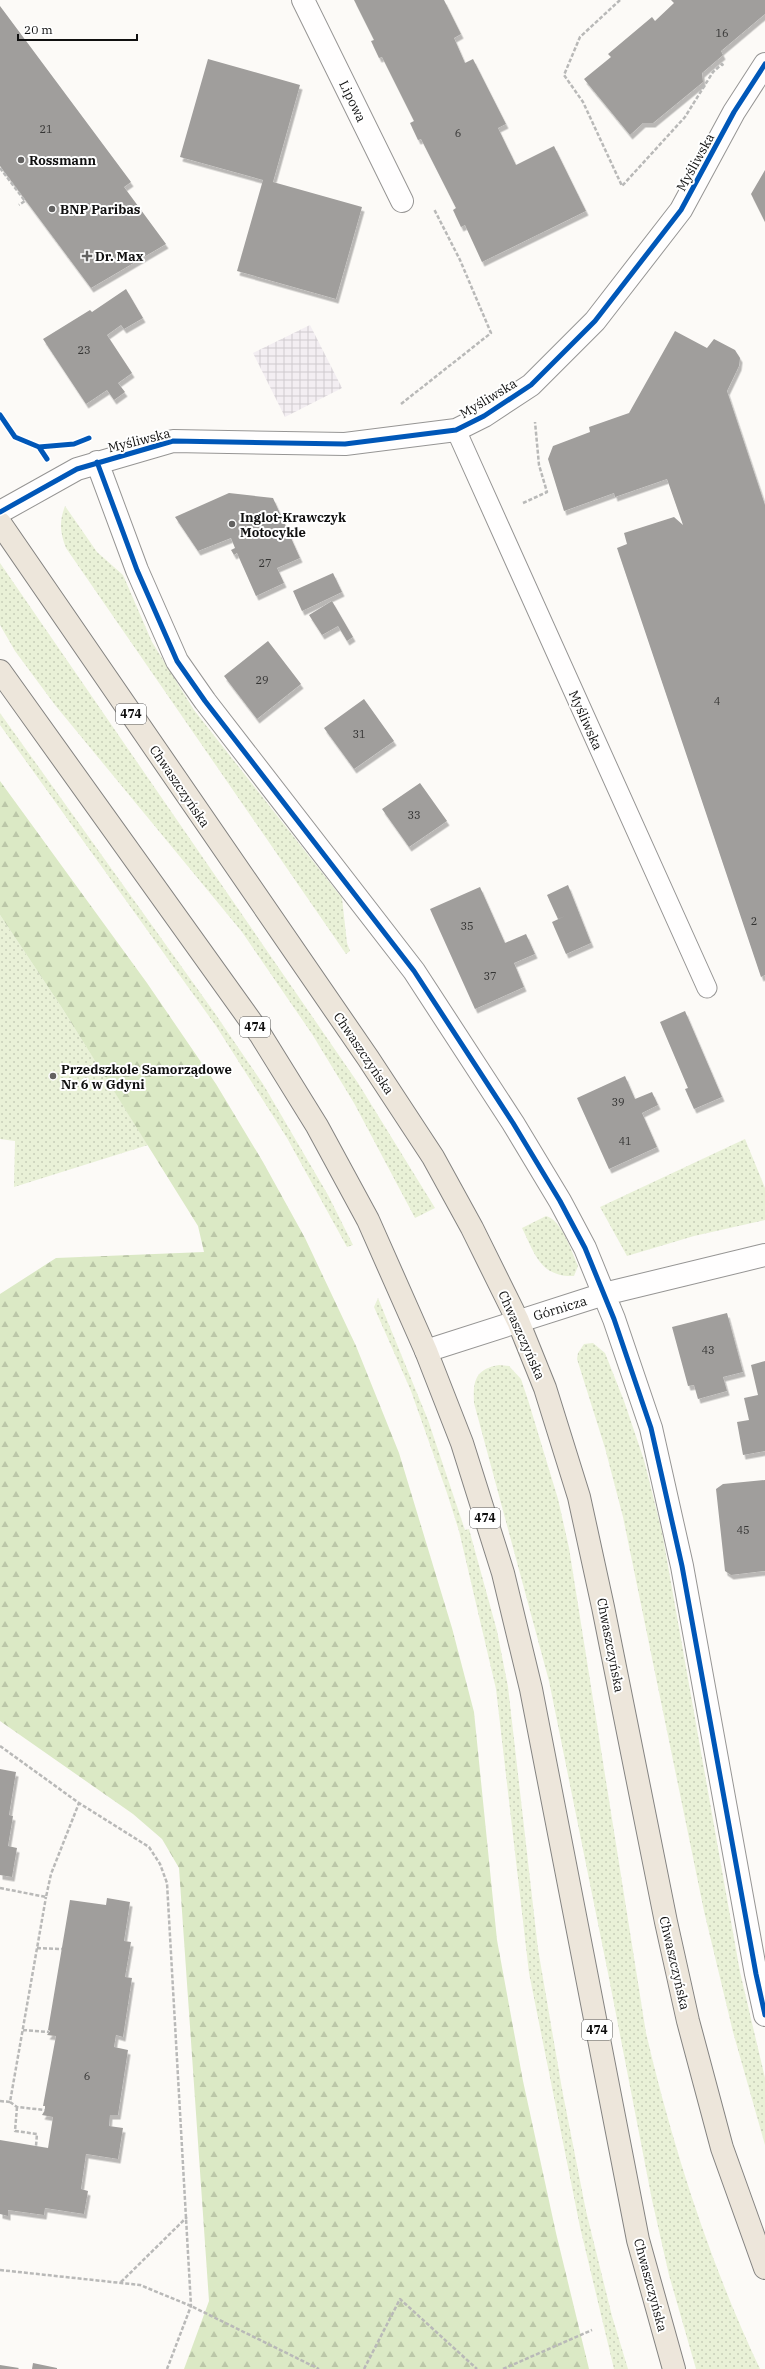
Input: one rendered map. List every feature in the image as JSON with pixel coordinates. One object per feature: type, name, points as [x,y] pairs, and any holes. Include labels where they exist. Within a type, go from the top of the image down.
[{"type":"main road","name":"Chwaszczyńska","points":[[0,523],[368,1058],[424,1144],[472,1228],[518,1321],[545,1388],[579,1498],[603,1607],[666,1922],[688,2021],[722,2148],[765,2268]]},
{"type":"main road","name":"Chwaszczyńska","points":[[0,671],[260,1034],[317,1126],[368,1220],[426,1351],[462,1444],[500,1565],[531,1688],[638,2240],[674,2369]]},
{"type":"street","name":"Lipowa","points":[[303,0],[402,201]]},
{"type":"street","name":"Myśliwska","points":[[0,512],[60,477],[97,462],[173,441],[345,444],[456,430],[484,416],[531,385],[595,321],[681,210],[734,112],[765,64]]},
{"type":"street","points":[[97,462],[136,570],[177,661],[205,701],[414,971],[513,1123],[560,1201],[585,1248],[604,1294],[652,1428],[682,1566],[756,1974],[765,2015]]},
{"type":"street","name":"Górnicza","points":[[426,1351],[604,1294],[765,1255]]},
{"type":"lane","name":"Myśliwska","points":[[456,430],[707,988]]},
{"type":"path","points":[[620,0],[580,38],[564,75],[583,102],[622,186],[685,117],[713,72]]},
{"type":"path","points":[[0,168],[24,201],[19,205]]},
{"type":"path","points":[[395,408],[491,333],[460,260],[433,209],[402,201]]},
{"type":"path","points":[[516,506],[546,492],[539,465],[535,421]]},
{"type":"path","points":[[0,1746],[79,1802],[149,1847],[160,1864],[168,1883],[191,2306],[167,2369]]},
{"type":"path","points":[[10,2102],[51,1874],[79,1802]]},
{"type":"path","points":[[0,1888],[46,1898]]},
{"type":"path","points":[[37,1948],[62,1950]]},
{"type":"path","points":[[23,2030],[49,2032]]},
{"type":"path","points":[[0,2101],[10,2102],[17,2108],[45,2110]]},
{"type":"path","points":[[17,2108],[15,2130],[37,2134],[36,2146]]},
{"type":"path","points":[[121,2282],[187,2217]]},
{"type":"path","points":[[0,2270],[140,2285],[191,2306],[319,2369]]},
{"type":"path","points":[[364,2369],[400,2300],[477,2369]]},
{"type":"path","points":[[502,2369],[592,2330]]},
{"type":"shaded area","points":[[310,325],[342,388],[285,417],[253,353]]},
{"type":"green space","points":[[65,506],[97,552],[123,575],[152,642],[194,710],[342,898],[347,943],[350,951],[346,954],[66,548],[62,537],[61,527]]},
{"type":"green space","points":[[0,563],[358,1083],[435,1208],[415,1218],[354,1103],[312,1034],[242,932],[55,705],[15,651],[0,625]]},
{"type":"green space","points":[[0,713],[214,1012],[263,1084],[328,1195],[353,1245],[347,1247],[287,1138],[216,1026],[0,725]]},
{"type":"green space","points":[[0,781],[147,983],[216,1084],[263,1162],[305,1238],[356,1346],[399,1453],[452,1628],[474,1712],[497,1940],[523,2081],[556,2233],[589,2369],[184,2369],[209,2301],[179,1868],[162,1839],[133,1814],[0,1721],[0,1294],[56,1258],[204,1252],[198,1226],[62,1008],[0,915]]},
{"type":"green space","points":[[0,915],[62,1008],[148,1145],[14,1187],[15,1141],[0,1139]]},
{"type":"green space","points":[[745,1139],[765,1188],[765,1220],[694,1236],[627,1256],[600,1207]]},
{"type":"green space","points":[[546,1216],[551,1218],[561,1229],[569,1245],[578,1266],[574,1276],[553,1273],[546,1268],[535,1255],[522,1228]]},
{"type":"green space","points":[[378,1298],[428,1420],[465,1530],[469,1529],[497,1631],[508,1687],[538,1949],[562,2089],[586,2211],[612,2316],[628,2369],[614,2369],[580,2227],[529,1973],[496,1689],[459,1531],[411,1391],[374,1307]]},
{"type":"green space","points":[[593,1343],[605,1353],[624,1401],[644,1460],[662,1532],[740,1972],[765,2078],[765,2145],[733,2032],[704,1911],[623,1517],[605,1448],[577,1359],[578,1353],[584,1344]]},
{"type":"green space","points":[[499,1365],[509,1366],[521,1379],[558,1499],[569,1548],[646,2033],[668,2119],[694,2204],[724,2287],[760,2369],[696,2369],[669,2275],[652,2200],[549,1681],[474,1403],[474,1388],[477,1377],[485,1370]]},
{"type":"building","points":[[354,0],[444,0],[461,34],[454,38],[465,63],[473,59],[506,124],[498,128],[516,165],[554,146],[586,211],[482,262],[465,225],[461,227],[453,210],[456,208],[421,139],[418,140],[410,123],[414,121],[382,57],[379,58],[371,41],[374,40]]},
{"type":"building","points":[[671,0],[765,0],[765,14],[721,51],[723,55],[702,73],[703,82],[653,123],[643,123],[630,135],[584,79],[611,57],[608,54],[652,17],[655,21],[674,3]]},
{"type":"building","points":[[0,6],[131,182],[124,187],[166,244],[91,288],[0,166]]},
{"type":"building","points":[[208,59],[300,85],[273,182],[362,207],[336,299],[237,271],[263,180],[180,157]]},
{"type":"building","points":[[765,170],[765,222],[751,194]]},
{"type":"building","points":[[126,289],[143,318],[124,329],[121,325],[107,335],[132,373],[118,383],[125,392],[114,400],[107,390],[86,404],[43,339],[90,310],[92,312]]},
{"type":"building","points":[[675,331],[707,348],[714,339],[735,350],[740,358],[739,366],[727,391],[765,505],[765,975],[761,977],[617,548],[627,544],[624,533],[674,517],[683,525],[667,479],[615,497],[614,493],[564,511],[548,459],[553,446],[590,432],[589,427],[629,413]]},
{"type":"building","name":"Inglot-Krawczyk Motocykle","points":[[229,493],[273,498],[300,558],[277,568],[284,583],[256,596],[237,553],[234,555],[231,550],[235,548],[231,538],[198,551],[175,517]]},
{"type":"building","points":[[333,573],[342,592],[302,611],[293,591]]},
{"type":"building","points":[[332,601],[353,637],[347,641],[338,626],[322,635],[309,615]]},
{"type":"building","points":[[268,641],[301,684],[257,719],[224,676]]},
{"type":"building","points":[[364,699],[394,741],[354,769],[324,728]]},
{"type":"building","points":[[420,783],[447,821],[409,847],[382,809]]},
{"type":"building","points":[[568,885],[591,943],[566,954],[552,922],[565,916],[558,919],[547,895]]},
{"type":"building","points":[[480,887],[505,943],[526,934],[535,954],[514,963],[524,987],[475,1009],[430,909]]},
{"type":"building","points":[[685,1011],[722,1097],[694,1109],[685,1089],[688,1088],[660,1022]]},
{"type":"building","points":[[625,1076],[635,1099],[652,1092],[658,1105],[642,1113],[657,1147],[609,1169],[577,1098]]},
{"type":"building","points":[[727,1313],[743,1372],[723,1377],[727,1391],[698,1399],[694,1385],[688,1386],[672,1327]]},
{"type":"building","points":[[765,1361],[765,1451],[743,1455],[737,1422],[749,1420],[744,1398],[758,1395],[751,1365]]},
{"type":"building","points":[[765,1480],[765,1571],[731,1575],[725,1571],[716,1489],[723,1484]]},
{"type":"building","points":[[0,1769],[16,1772],[9,1815],[13,1816],[8,1846],[17,1848],[12,1877],[0,1875]]},
{"type":"building","points":[[107,1898],[130,1902],[124,1941],[131,1942],[125,1977],[132,1978],[123,2037],[116,2035],[114,2047],[128,2050],[118,2115],[110,2115],[109,2126],[123,2128],[118,2159],[86,2154],[81,2189],[88,2191],[84,2214],[45,2208],[44,2215],[8,2210],[8,2216],[0,2214],[0,2140],[48,2148],[53,2117],[42,2115],[45,2110],[45,2106],[43,2106],[56,2036],[47,2035],[50,2031],[48,2030],[70,1900],[106,1905]]},
{"type":"building","points":[[33,2363],[57,2368],[57,2369],[32,2369]]},
{"type":"building","points":[[0,2365],[19,2368],[0,2369]]},
{"type":"cycle path","points":[[0,512],[77,469],[173,441],[345,444],[456,430],[484,416],[531,385],[595,321],[681,210],[734,112],[765,64]]},
{"type":"cycle path","points":[[0,415],[15,437],[39,447],[47,459]]},
{"type":"cycle path","points":[[39,447],[74,444],[89,438]]},
{"type":"cycle path","points":[[97,462],[137,570],[177,661],[205,701],[414,971],[513,1123],[560,1201],[585,1248],[614,1319],[651,1428],[682,1566],[756,1974],[765,2015]]},
{"type":"place","name":"Rossmann","points":[[21,160]]},
{"type":"place","name":"BNP Paribas","points":[[52,209]]},
{"type":"place","name":"Dr. Max","points":[[87,256]]},
{"type":"place","name":"Inglot-Krawczyk Motocykle","points":[[232,524]]},
{"type":"place","name":"Przedszkole Samorządowe Nr 6 w Gdyni","points":[[53,1076]]}]
